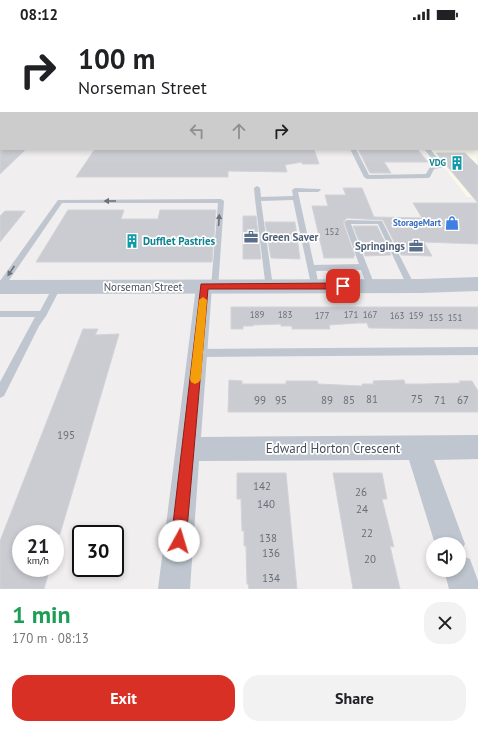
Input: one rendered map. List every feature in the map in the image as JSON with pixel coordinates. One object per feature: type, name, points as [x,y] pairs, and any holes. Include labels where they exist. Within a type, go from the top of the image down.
[{"type":"street","name":"Norseman Street","points":[[0,287],[269,287],[313,277],[371,286],[478,284]]},
{"type":"street","points":[[174,589],[198,353],[209,287]]},
{"type":"street","name":"Edward Horton Crescent","points":[[188,449],[478,447]]},
{"type":"street","points":[[418,448],[448,537]]},
{"type":"street","points":[[461,577],[465,589]]},
{"type":"lane","points":[[354,150],[367,177],[428,176],[432,168],[442,167],[428,150]]},
{"type":"lane","points":[[257,188],[269,287]]},
{"type":"lane","points":[[318,190],[295,190],[313,277],[364,268]]},
{"type":"lane","points":[[258,198],[296,198]]},
{"type":"lane","points":[[0,287],[60,201],[221,201],[209,287]]},
{"type":"lane","points":[[371,286],[347,222],[380,222],[411,286]]},
{"type":"lane","points":[[0,393],[35,324],[43,314],[57,287]]},
{"type":"lane","points":[[0,314],[43,314]]},
{"type":"lane","points":[[198,353],[478,351]]},
{"type":"shaded area","points":[[431,150],[477,150],[478,198],[467,197]]},
{"type":"building","points":[[0,150],[25,150],[0,174]]},
{"type":"building","points":[[94,150],[314,150],[319,164],[302,164],[302,162],[285,165],[287,172],[228,171],[228,177],[76,177]]},
{"type":"building","points":[[358,150],[418,150],[428,162],[384,162],[391,173],[370,173]]},
{"type":"building","points":[[436,153],[465,153],[478,166],[478,203]]},
{"type":"building","points":[[343,188],[362,188],[374,217],[422,218],[413,203],[478,203],[478,244],[424,242],[432,256],[401,255],[383,220],[347,218],[343,222],[355,256],[353,256],[354,258],[324,258],[312,206],[328,206],[325,195],[346,195]]},
{"type":"building","name":"Dufflet Pastries","points":[[68,210],[124,210],[121,219],[158,219],[160,210],[216,210],[212,262],[36,262]]},
{"type":"building","points":[[5,211],[25,211],[0,242],[0,216]]},
{"type":"building","name":"Green Saver","points":[[243,216],[256,216],[261,259],[243,259]]},
{"type":"building","points":[[265,222],[295,222],[300,259],[271,258]]},
{"type":"building","points":[[353,226],[377,226],[391,255],[365,256]]},
{"type":"building","points":[[231,307],[478,307],[478,329],[369,328],[367,323],[358,323],[329,325],[330,329],[292,329],[292,326],[281,326],[281,324],[243,326],[243,329],[231,329]]},
{"type":"building","points":[[83,329],[98,329],[95,335],[119,334],[63,525],[12,525],[12,577],[47,577],[44,589],[0,589],[0,541]]},
{"type":"building","points":[[229,380],[242,381],[242,384],[286,384],[286,381],[317,381],[318,384],[362,386],[362,384],[374,384],[373,381],[404,380],[405,384],[424,384],[461,383],[459,381],[472,381],[478,391],[478,412],[228,412]]},
{"type":"building","points":[[237,473],[286,473],[297,589],[249,589],[247,584],[246,546],[244,546],[244,531],[242,531],[241,499],[237,499]]},
{"type":"building","points":[[333,473],[382,473],[387,499],[382,499],[394,547],[390,546],[400,589],[353,589]]},
{"type":"slow traffic","points":[[195,379],[203,300]]},
{"type":"place","name":"VDG","points":[[457,163]]},
{"type":"place","name":"StorageMart","points":[[452,223]]},
{"type":"place","name":"Green Saver","points":[[251,237]]},
{"type":"place","name":"Dufflet Pastries","points":[[132,241]]},
{"type":"place","name":"Springings","points":[[416,246]]},
{"type":"route","points":[[179,541],[204,286],[343,286]]}]
